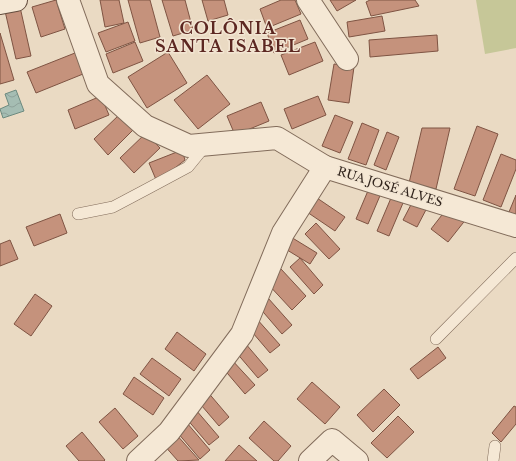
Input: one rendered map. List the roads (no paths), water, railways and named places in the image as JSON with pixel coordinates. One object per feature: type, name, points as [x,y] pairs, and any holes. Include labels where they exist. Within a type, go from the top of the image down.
[{"type":"street","points":[[0,3],[16,0]]},
{"type":"street","points":[[68,0],[98,84],[145,126],[189,146],[277,138],[325,167]]},
{"type":"street","points":[[308,0],[347,59]]},
{"type":"street","name":"RUA JOSÉ ALVES","points":[[138,461],[168,432],[242,334],[283,233],[325,167],[516,226]]},
{"type":"street","points":[[310,461],[332,440],[357,461]]},
{"type":"lane","points":[[78,214],[113,207],[147,190],[188,168],[207,145]]},
{"type":"lane","points":[[436,340],[516,258]]},
{"type":"lane","points":[[493,461],[495,446]]},
{"type":"water","points":[[16,90],[24,111],[3,118],[0,109],[9,105],[5,94]]},
{"type":"district","name":"COLÔNIA SANTA ISABEL","points":[[228,37]]}]
